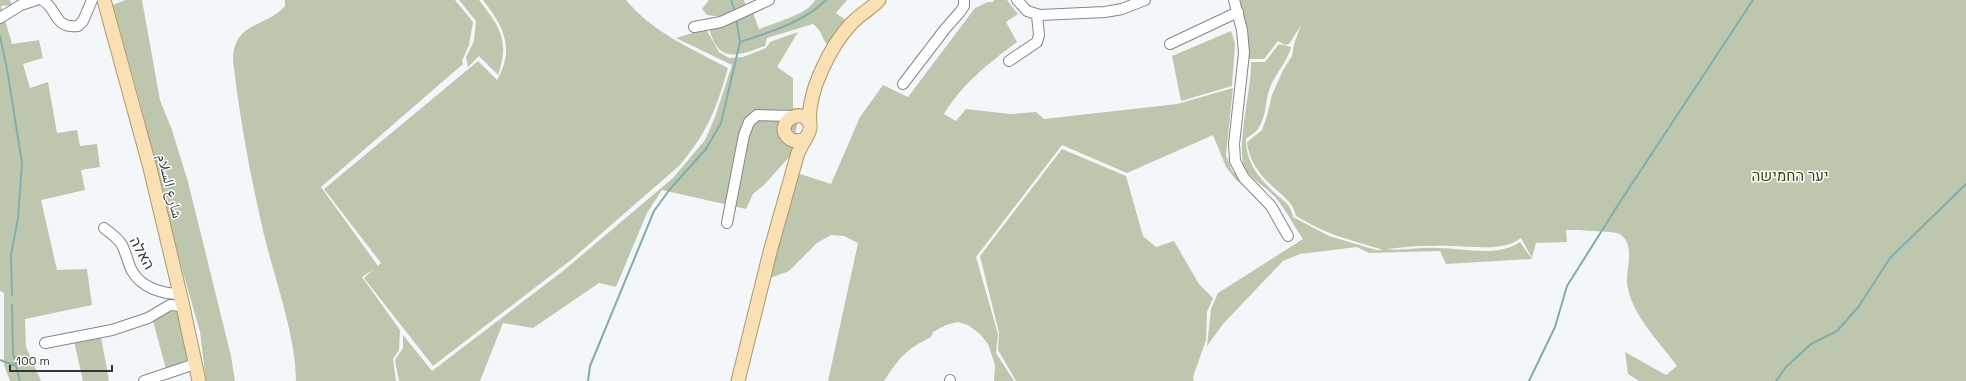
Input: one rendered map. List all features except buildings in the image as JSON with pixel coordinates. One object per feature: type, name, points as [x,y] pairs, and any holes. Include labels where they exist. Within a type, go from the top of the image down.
[{"type":"main road","name":"شارع السلام","points":[[104,0],[147,157],[182,300],[199,381]]},
{"type":"main road","points":[[738,381],[770,252],[799,147],[810,132],[809,110],[812,97],[824,66],[840,37],[860,15],[879,0]]},
{"type":"main road","points":[[792,172],[792,155],[786,134],[786,122],[806,107],[812,97]]},
{"type":"main road","points":[[794,116],[804,118],[810,124]]},
{"type":"main road","points":[[786,134],[797,141],[805,139]]},
{"type":"street","points":[[0,18],[21,5],[36,0]]},
{"type":"street","points":[[42,0],[46,2],[58,20],[70,27],[78,26],[83,21],[92,0]]},
{"type":"street","points":[[694,26],[721,22],[769,0]]},
{"type":"street","points":[[902,84],[945,28],[960,12],[964,6],[964,0]]},
{"type":"street","points":[[1017,0],[1027,11],[1037,15],[1105,12],[1122,9],[1145,0]]},
{"type":"street","points":[[1234,0],[1242,30],[1244,53],[1234,144],[1235,161],[1244,178],[1271,206],[1288,236]]},
{"type":"street","points":[[1170,44],[1238,12]]},
{"type":"street","points":[[1010,61],[1037,42],[1039,35],[1037,15]]},
{"type":"street","points":[[727,223],[746,128],[753,117],[757,115],[794,116]]},
{"type":"street","points":[[771,116],[786,134]]},
{"type":"street","name":"האלה","points":[[104,228],[122,244],[132,270],[142,282],[149,288],[182,300]]},
{"type":"street","points":[[45,343],[112,330],[148,318],[182,300]]},
{"type":"street","points":[[144,381],[195,364]]},
{"type":"green space","points":[[0,0],[10,0],[12,5],[1,6],[12,44],[39,40],[43,58],[23,64],[30,88],[48,82],[57,133],[77,130],[80,146],[97,144],[100,167],[81,170],[85,190],[41,200],[57,270],[87,269],[92,305],[25,319],[26,347],[41,381],[10,381],[4,365],[4,293],[0,291]]},
{"type":"green space","points":[[125,0],[142,0],[160,100],[172,130],[188,182],[231,356],[235,381],[206,381],[200,332],[154,171],[142,110],[113,5]]},
{"type":"green space","points":[[285,0],[455,0],[473,22],[469,45],[462,61],[463,64],[321,187],[378,266],[381,263],[324,189],[478,61],[497,80],[505,58],[505,38],[497,19],[483,0],[626,0],[636,11],[660,31],[728,68],[710,120],[690,153],[680,165],[571,260],[433,366],[364,278],[374,269],[362,277],[400,330],[399,350],[393,359],[396,381],[296,381],[293,347],[285,310],[265,239],[251,173],[239,106],[233,61],[234,48],[238,39],[244,32],[277,13],[285,6]]},
{"type":"green space","points":[[459,0],[479,0],[493,18],[501,34],[503,43],[503,52],[498,75],[479,56],[468,67],[466,57],[474,41],[476,21]]},
{"type":"green space","points":[[709,0],[744,0],[746,6],[723,17],[707,15],[702,9]]},
{"type":"green space","points":[[815,0],[847,0],[836,13],[845,20],[838,28],[828,45],[819,29],[813,24],[767,38],[765,46],[738,54],[730,54],[724,52],[718,47],[713,40],[709,28],[725,26],[753,13],[759,29],[799,14],[806,10]]},
{"type":"green space","points":[[994,0],[1007,0],[1018,14],[1006,22],[1017,42],[986,66],[959,93],[944,114],[956,121],[966,109],[1010,114],[1036,112],[1044,119],[1177,104],[1233,88],[1226,155],[1232,171],[1259,196],[1236,180],[1226,167],[1213,135],[1127,173],[1062,145],[976,257],[998,334],[996,353],[1014,381],[994,381],[995,365],[988,344],[980,334],[968,325],[958,322],[946,325],[933,332],[931,337],[909,350],[899,360],[884,381],[828,381],[858,243],[844,236],[831,235],[817,243],[789,271],[768,279],[797,173],[831,184],[860,117],[883,85],[908,97],[975,8],[988,2],[993,2]]},
{"type":"green space","name":"יער החמישה","points":[[1239,0],[1966,0],[1966,381],[1639,381],[1628,374],[1625,352],[1666,375],[1677,366],[1647,327],[1634,306],[1627,283],[1629,251],[1628,244],[1625,239],[1620,234],[1616,233],[1585,230],[1566,230],[1567,242],[1536,243],[1532,258],[1521,238],[1506,245],[1497,247],[1428,246],[1387,249],[1400,250],[1448,248],[1490,251],[1510,247],[1520,242],[1532,259],[1446,264],[1440,251],[1369,253],[1357,247],[1300,254],[1283,261],[1223,324],[1207,346],[1211,309],[1218,293],[1303,239],[1276,198],[1248,173],[1242,159],[1243,133],[1251,73],[1251,62],[1265,62],[1279,44],[1291,47],[1270,88],[1261,123],[1257,130],[1246,139],[1248,156],[1251,163],[1265,183],[1288,204],[1293,217],[1329,236],[1376,250],[1383,250],[1337,236],[1296,216],[1289,202],[1266,180],[1255,166],[1248,149],[1247,142],[1262,130],[1272,95],[1283,70],[1292,56],[1294,44],[1301,25],[1289,44],[1285,45],[1278,41],[1264,59],[1246,59]]},
{"type":"green space","points":[[706,29],[719,52],[729,58],[743,57],[766,48],[770,42],[798,32],[777,67],[793,78],[793,107],[798,121],[791,155],[764,185],[753,194],[746,209],[662,190],[647,213],[616,287],[599,283],[533,328],[503,323],[480,381],[399,381],[395,360],[403,348],[403,335],[432,371],[563,271],[673,178],[705,140],[715,117],[732,65],[676,38]]},
{"type":"green space","points":[[1231,31],[1235,43],[1232,86],[1181,101],[1172,56]]},
{"type":"green space","points":[[1062,149],[1126,176],[1143,236],[1156,247],[1174,241],[1199,284],[1213,298],[1207,312],[1206,340],[1193,377],[1194,381],[1016,381],[998,350],[999,333],[980,256]]},
{"type":"green space","points":[[175,310],[179,313],[188,360],[166,369],[153,321],[168,311]]},
{"type":"green space","points":[[101,337],[109,381],[83,381],[74,341]]},
{"type":"waterway","points":[[731,0],[735,12]]},
{"type":"waterway","points":[[740,42],[796,21],[807,15],[826,0]]},
{"type":"waterway","points":[[1529,381],[1555,327],[1567,286],[1618,205],[1753,0]]},
{"type":"waterway","points":[[588,381],[590,366],[654,211],[670,189],[706,149],[721,123],[740,42],[736,18]]},
{"type":"waterway","points":[[0,36],[7,69],[22,163],[18,218],[11,255],[12,295]]},
{"type":"waterway","points":[[1776,381],[1786,367],[1811,344],[1837,331],[1859,306],[1890,258],[1966,184]]},
{"type":"waterway","points":[[12,305],[13,353],[20,381]]},
{"type":"waterway","points":[[0,360],[16,366]]}]
